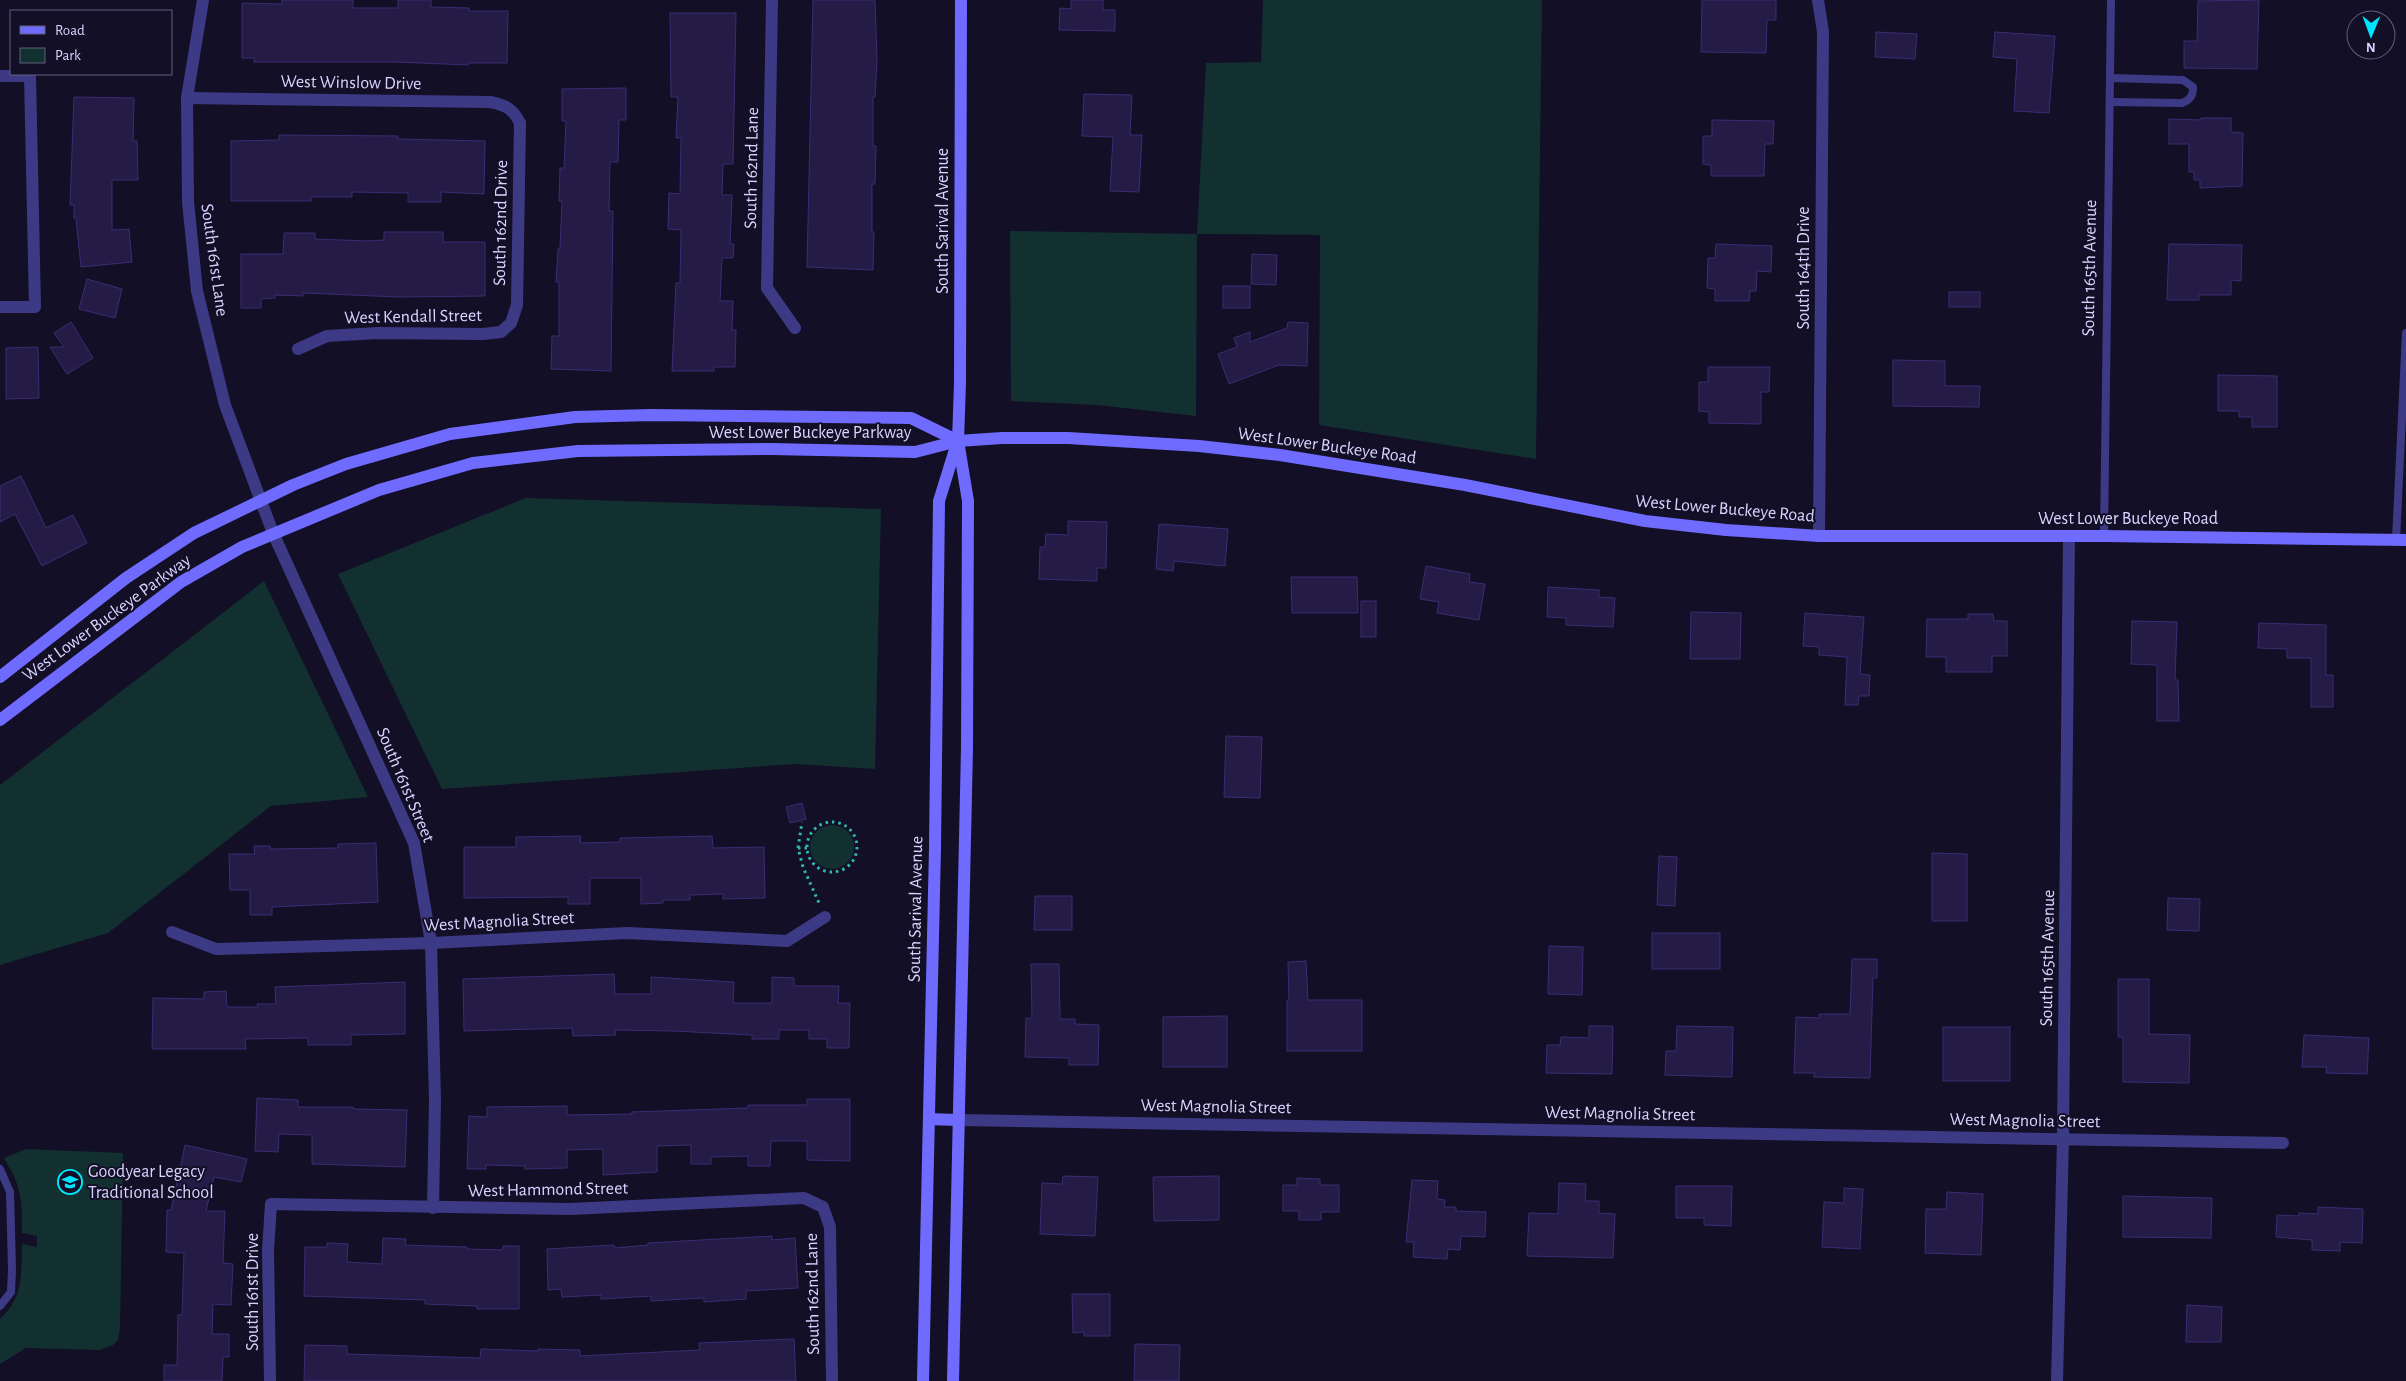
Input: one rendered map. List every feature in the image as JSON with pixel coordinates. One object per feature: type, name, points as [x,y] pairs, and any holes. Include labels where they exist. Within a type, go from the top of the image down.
[{"type":"main road","name":"South Sarival Avenue","points":[[953,1381],[967,748],[968,511],[958,441],[960,373],[961,0]]},
{"type":"main road","name":"West Lower Buckeye Parkway","points":[[0,677],[126,578],[194,533],[293,484],[346,464],[450,434],[575,417],[651,415],[911,418],[958,441]]},
{"type":"main road","name":"West Lower Buckeye Road","points":[[958,441],[1002,438],[1068,438],[1244,450],[1352,465],[1465,485],[1645,521],[1707,529],[1820,536],[2104,536],[2401,540]]},
{"type":"main road","name":"South Sarival Avenue","points":[[924,1381],[939,501],[958,441]]},
{"type":"main road","name":"West Lower Buckeye Parkway","points":[[0,720],[181,582],[242,547],[379,490],[472,463],[578,451],[771,449],[915,452],[958,441]]},
{"type":"main road","points":[[929,1119],[958,1120]]},
{"type":"street","name":"South 161st Lane","points":[[203,0],[187,98],[188,202],[197,291],[225,404],[266,516]]},
{"type":"street","name":"South 162nd Lane","points":[[772,0],[767,288],[795,328]]},
{"type":"street","name":"South 164th Drive","points":[[1818,0],[1823,32],[1820,536]]},
{"type":"street","points":[[0,76],[30,76],[35,307],[0,307]]},
{"type":"street","name":"West Winslow Drive","points":[[187,98],[490,102],[504,104],[514,111]]},
{"type":"street","name":"South 162nd Drive","points":[[501,332],[510,323],[517,305],[520,123],[514,111]]},
{"type":"street","name":"West Kendall Street","points":[[298,349],[326,336],[377,333],[483,334],[501,332]]},
{"type":"street","name":"South 161st Street","points":[[266,516],[272,534],[414,843],[431,943],[435,1100],[433,1208]]},
{"type":"street","name":"South 165th Avenue","points":[[2057,1381],[2063,1139],[2069,536]]},
{"type":"street","name":"West Magnolia Street","points":[[172,932],[216,949],[431,943],[627,932],[786,941],[825,917]]},
{"type":"street","name":"West Magnolia Street","points":[[958,1120],[2283,1143]]},
{"type":"street","name":"West Hammond Street","points":[[271,1204],[570,1209],[804,1198],[823,1207]]},
{"type":"street","name":"South 161st Drive","points":[[270,1381],[268,1250],[271,1204]]},
{"type":"street","name":"South 162nd Lane","points":[[823,1207],[830,1227],[832,1381]]},
{"type":"lane","name":"South 165th Avenue","points":[[2104,536],[2111,0]]},
{"type":"lane","points":[[2110,78],[2183,80],[2193,87],[2193,95],[2188,101],[2182,103],[2110,102]]},
{"type":"lane","points":[[2401,540],[2406,333]]},
{"type":"lane","points":[[0,1169],[10,1192],[12,1269],[11,1292],[0,1306]]},
{"type":"path","points":[[802,822],[798,848],[803,868],[825,917]]},
{"type":"path","points":[[827,822],[842,824],[849,829],[857,843],[853,860],[840,870],[832,871],[817,866],[809,855],[807,848],[814,829],[827,822]]},
{"type":"path","points":[[798,848],[807,848]]},
{"type":"green space","points":[[1263,0],[1542,0],[1536,459],[1319,425],[1320,235],[1197,234],[1206,63],[1261,62]]},
{"type":"green space","points":[[1010,231],[1197,234],[1196,416],[1097,405],[1011,401]]},
{"type":"green space","points":[[526,498],[881,509],[875,769],[795,764],[442,789],[338,574]]},
{"type":"green space","points":[[264,581],[368,797],[271,806],[108,933],[0,965],[0,785]]},
{"type":"green space","points":[[828,825],[836,825],[848,831],[854,847],[848,863],[836,869],[828,869],[816,863],[810,851],[810,843],[816,831]]},
{"type":"green space","points":[[26,1149],[123,1153],[120,1328],[118,1340],[113,1345],[100,1350],[26,1348],[0,1364],[0,1319],[8,1311],[20,1285],[22,1244],[37,1247],[37,1236],[22,1233],[20,1194],[4,1158]]},
{"type":"building","points":[[282,0],[353,0],[353,8],[398,8],[398,0],[431,0],[431,7],[469,8],[469,11],[508,11],[507,63],[468,63],[468,65],[397,62],[254,62],[254,58],[242,58],[242,3],[282,4]]},
{"type":"building","points":[[813,0],[875,0],[877,61],[875,97],[873,97],[873,146],[876,146],[875,184],[872,184],[873,270],[807,267]]},
{"type":"building","points":[[1071,0],[1103,0],[1103,10],[1115,10],[1115,31],[1059,30],[1060,8],[1071,9]]},
{"type":"building","points":[[1702,0],[1776,0],[1776,20],[1767,20],[1766,53],[1701,52]]},
{"type":"building","points":[[2259,0],[2257,69],[2184,68],[2184,41],[2197,41],[2198,1]]},
{"type":"building","points":[[670,13],[736,13],[733,164],[723,164],[722,195],[732,195],[730,244],[734,244],[733,258],[722,258],[720,301],[733,301],[732,330],[736,330],[735,367],[714,367],[714,371],[672,371],[676,283],[680,283],[681,230],[668,229],[669,193],[680,194],[681,138],[676,138],[678,97],[671,97]]},
{"type":"building","points":[[1876,32],[1917,34],[1915,59],[1875,57]]},
{"type":"building","points":[[1995,32],[2055,36],[2049,113],[2014,111],[2017,59],[1993,57]]},
{"type":"building","points":[[626,88],[626,120],[619,120],[618,162],[610,162],[609,211],[613,211],[611,371],[551,369],[552,336],[559,336],[559,282],[556,282],[558,249],[560,249],[562,201],[559,201],[560,168],[564,168],[566,121],[562,121],[562,89]]},
{"type":"building","points":[[1084,94],[1132,95],[1130,135],[1142,135],[1139,192],[1110,191],[1113,137],[1082,136]]},
{"type":"building","points":[[74,97],[134,98],[133,141],[137,141],[138,180],[112,180],[112,230],[129,229],[132,262],[81,267],[74,205],[70,205]]},
{"type":"building","points":[[2201,118],[2231,118],[2231,132],[2243,133],[2242,186],[2200,188],[2200,180],[2194,180],[2194,172],[2189,172],[2189,144],[2169,144],[2169,119],[2201,120]]},
{"type":"building","points":[[1712,120],[1774,121],[1773,144],[1765,144],[1764,176],[1711,176],[1711,165],[1703,164],[1703,136],[1712,136]]},
{"type":"building","points":[[279,135],[398,136],[398,139],[485,141],[484,194],[441,192],[441,202],[408,202],[408,193],[352,192],[352,197],[311,197],[311,201],[231,201],[231,141],[279,140]]},
{"type":"building","points":[[384,232],[443,232],[443,242],[485,242],[485,296],[399,297],[303,293],[303,296],[275,295],[275,298],[261,299],[261,308],[241,308],[241,254],[283,254],[284,233],[315,233],[315,239],[367,241],[384,240]]},
{"type":"building","points":[[1716,244],[1772,246],[1771,272],[1757,271],[1756,291],[1750,291],[1749,301],[1715,301],[1715,289],[1707,288],[1708,258],[1715,258]]},
{"type":"building","points":[[2169,244],[2242,245],[2241,281],[2231,280],[2231,295],[2199,295],[2199,300],[2167,300]]},
{"type":"building","points":[[1252,254],[1277,255],[1276,285],[1251,284]]},
{"type":"building","points":[[87,279],[122,289],[115,318],[79,309]]},
{"type":"building","points":[[1223,286],[1250,286],[1250,308],[1223,308]]},
{"type":"building","points":[[1949,292],[1980,292],[1980,307],[1949,307]]},
{"type":"building","points":[[71,322],[93,358],[67,374],[50,347],[64,347],[54,333]]},
{"type":"building","points":[[1288,322],[1308,323],[1307,366],[1279,365],[1229,384],[1218,354],[1237,347],[1234,338],[1250,332],[1250,342],[1287,328]]},
{"type":"building","points":[[38,347],[39,398],[6,399],[6,348]]},
{"type":"building","points":[[1893,360],[1945,361],[1945,386],[1980,386],[1979,407],[1893,406]]},
{"type":"building","points":[[1708,367],[1770,367],[1769,392],[1761,392],[1761,424],[1709,423],[1709,412],[1699,411],[1699,382],[1708,382]]},
{"type":"building","points":[[2218,375],[2277,376],[2277,427],[2252,427],[2252,417],[2239,417],[2239,411],[2218,411]]},
{"type":"building","points":[[21,476],[46,528],[73,515],[87,543],[42,566],[15,514],[0,522],[0,486]]},
{"type":"building","points":[[1068,521],[1107,522],[1106,568],[1097,568],[1097,581],[1039,579],[1040,547],[1045,547],[1046,534],[1068,535]]},
{"type":"building","points":[[1159,524],[1228,529],[1225,566],[1174,561],[1173,571],[1156,569]]},
{"type":"building","points":[[1426,566],[1470,574],[1469,582],[1485,584],[1479,620],[1437,613],[1439,602],[1420,599]]},
{"type":"building","points":[[1291,577],[1357,577],[1358,613],[1292,613]]},
{"type":"building","points":[[1548,587],[1599,590],[1599,597],[1615,598],[1613,627],[1566,625],[1566,618],[1547,617]]},
{"type":"building","points":[[1361,601],[1376,601],[1376,637],[1361,637]]},
{"type":"building","points":[[1691,612],[1741,613],[1740,659],[1690,659]]},
{"type":"building","points":[[1805,613],[1864,617],[1860,674],[1870,675],[1869,696],[1859,696],[1858,705],[1845,705],[1847,657],[1819,655],[1819,647],[1803,646]]},
{"type":"building","points":[[1968,614],[1993,614],[1994,621],[2007,621],[2007,656],[1992,656],[1992,672],[1946,672],[1946,657],[1926,657],[1927,619],[1968,619]]},
{"type":"building","points":[[2132,621],[2177,622],[2175,680],[2178,680],[2179,721],[2157,721],[2157,665],[2131,664]]},
{"type":"building","points":[[2259,623],[2326,625],[2326,675],[2333,675],[2333,707],[2311,707],[2311,658],[2287,658],[2287,649],[2258,648]]},
{"type":"building","points":[[1226,736],[1262,737],[1260,798],[1224,797]]},
{"type":"building","points":[[802,803],[806,819],[790,823],[786,807]]},
{"type":"building","points":[[581,836],[580,843],[620,842],[620,838],[712,836],[713,848],[764,847],[765,898],[723,899],[723,894],[690,895],[690,900],[663,900],[663,903],[641,904],[641,878],[590,878],[590,904],[568,904],[568,897],[464,898],[464,847],[516,847],[516,837]]},
{"type":"building","points":[[376,843],[378,902],[272,907],[272,915],[250,915],[250,890],[230,890],[229,854],[255,854],[254,846],[270,846],[271,849],[338,848],[338,844]]},
{"type":"building","points":[[1932,853],[1967,854],[1967,921],[1932,921]]},
{"type":"building","points":[[1659,856],[1677,857],[1675,906],[1657,905]]},
{"type":"building","points":[[1035,896],[1072,896],[1072,930],[1034,930]]},
{"type":"building","points":[[2168,898],[2200,899],[2199,931],[2167,930]]},
{"type":"building","points":[[1652,933],[1720,933],[1720,969],[1652,969]]},
{"type":"building","points":[[1549,946],[1583,947],[1582,995],[1548,994]]},
{"type":"building","points":[[1852,959],[1877,959],[1877,978],[1873,978],[1870,1078],[1814,1077],[1814,1073],[1794,1073],[1796,1017],[1819,1018],[1819,1014],[1850,1014]]},
{"type":"building","points":[[1306,961],[1308,1000],[1362,1000],[1362,1051],[1287,1051],[1288,962]]},
{"type":"building","points":[[1031,964],[1059,964],[1060,1019],[1075,1019],[1075,1024],[1099,1025],[1098,1065],[1069,1065],[1069,1058],[1025,1057],[1026,1018],[1032,1018]]},
{"type":"building","points":[[614,974],[615,994],[651,994],[651,977],[734,982],[733,1003],[772,1003],[772,977],[794,978],[794,986],[839,986],[838,1003],[850,1003],[849,1048],[827,1048],[827,1039],[809,1039],[809,1030],[779,1030],[779,1039],[752,1039],[752,1035],[615,1030],[616,1035],[573,1036],[572,1028],[464,1031],[463,979]]},
{"type":"building","points":[[2118,979],[2149,979],[2149,1034],[2190,1035],[2189,1083],[2123,1082],[2123,1037],[2118,1037]]},
{"type":"building","points":[[405,982],[405,1034],[351,1035],[351,1045],[308,1045],[308,1038],[245,1039],[246,1049],[152,1049],[153,998],[204,999],[204,992],[226,991],[227,1007],[258,1007],[257,1004],[276,1004],[275,987]]},
{"type":"building","points":[[1227,1016],[1227,1067],[1163,1067],[1163,1017]]},
{"type":"building","points":[[1589,1026],[1613,1026],[1612,1074],[1546,1073],[1547,1045],[1560,1045],[1561,1037],[1589,1038]]},
{"type":"building","points":[[1677,1026],[1733,1027],[1732,1077],[1665,1075],[1666,1051],[1676,1051]]},
{"type":"building","points":[[1943,1027],[2010,1027],[2010,1081],[1943,1081]]},
{"type":"building","points":[[2304,1035],[2369,1038],[2367,1074],[2326,1073],[2327,1067],[2302,1067]]},
{"type":"building","points":[[257,1098],[298,1100],[298,1107],[353,1107],[353,1109],[407,1110],[405,1167],[312,1164],[312,1135],[279,1134],[278,1152],[255,1151]]},
{"type":"building","points":[[807,1099],[850,1099],[850,1161],[807,1160],[807,1141],[771,1141],[770,1166],[748,1166],[748,1156],[711,1157],[711,1164],[691,1164],[691,1145],[657,1146],[657,1172],[603,1175],[603,1149],[567,1150],[567,1168],[525,1169],[525,1166],[486,1165],[486,1169],[467,1169],[469,1116],[487,1117],[487,1107],[567,1106],[567,1115],[632,1114],[632,1112],[748,1108],[748,1105],[807,1105]]},
{"type":"building","points":[[185,1145],[247,1159],[241,1182],[214,1177],[206,1211],[225,1211],[223,1263],[233,1264],[231,1305],[213,1304],[212,1334],[229,1334],[229,1357],[223,1357],[222,1381],[164,1381],[164,1365],[177,1365],[178,1315],[182,1315],[184,1253],[166,1252],[167,1210],[171,1210]]},
{"type":"building","points":[[1063,1176],[1098,1177],[1095,1236],[1040,1234],[1042,1183],[1062,1184]]},
{"type":"building","points":[[1219,1176],[1219,1220],[1154,1221],[1153,1177]]},
{"type":"building","points":[[1297,1178],[1320,1179],[1320,1185],[1339,1185],[1339,1212],[1321,1212],[1321,1220],[1299,1220],[1299,1211],[1283,1211],[1283,1185],[1297,1185]]},
{"type":"building","points":[[1412,1180],[1438,1181],[1437,1199],[1445,1200],[1444,1207],[1456,1207],[1456,1211],[1486,1212],[1485,1237],[1461,1236],[1460,1250],[1448,1249],[1447,1259],[1413,1257],[1414,1242],[1406,1242]]},
{"type":"building","points":[[1559,1183],[1586,1184],[1585,1201],[1599,1201],[1599,1213],[1615,1214],[1613,1258],[1527,1256],[1529,1213],[1558,1214]]},
{"type":"building","points":[[1676,1186],[1732,1186],[1731,1226],[1704,1225],[1704,1218],[1676,1218]]},
{"type":"building","points":[[1844,1188],[1863,1189],[1860,1249],[1822,1247],[1824,1202],[1844,1203]]},
{"type":"building","points":[[1947,1192],[1983,1194],[1981,1255],[1925,1253],[1926,1209],[1946,1209]]},
{"type":"building","points":[[2123,1196],[2212,1198],[2211,1238],[2123,1237]]},
{"type":"building","points":[[2318,1207],[2363,1209],[2362,1243],[2340,1242],[2340,1251],[2312,1250],[2312,1240],[2276,1237],[2277,1215],[2299,1216],[2299,1213],[2318,1214]]},
{"type":"building","points":[[772,1236],[772,1240],[795,1238],[798,1288],[746,1291],[746,1299],[704,1302],[704,1298],[651,1301],[651,1296],[601,1299],[601,1295],[562,1297],[561,1289],[548,1290],[547,1249],[614,1245],[615,1248],[648,1245],[648,1243]]},
{"type":"building","points":[[383,1238],[406,1239],[405,1245],[467,1247],[467,1249],[502,1250],[503,1246],[519,1246],[519,1309],[477,1309],[477,1306],[425,1304],[425,1300],[304,1296],[305,1247],[327,1247],[327,1243],[348,1244],[347,1262],[382,1264]]},
{"type":"building","points":[[1072,1294],[1110,1294],[1110,1336],[1084,1336],[1084,1332],[1073,1333]]},
{"type":"building","points":[[2187,1305],[2222,1307],[2221,1342],[2186,1342]]},
{"type":"building","points":[[794,1339],[796,1381],[304,1381],[305,1345],[347,1346],[347,1354],[480,1358],[481,1349],[580,1350],[580,1356],[700,1350],[699,1343]]},
{"type":"building","points":[[1135,1344],[1180,1345],[1179,1381],[1134,1381]]},
{"type":"place","name":"Goodyear Legacy Traditional School","points":[[70,1182]]}]
